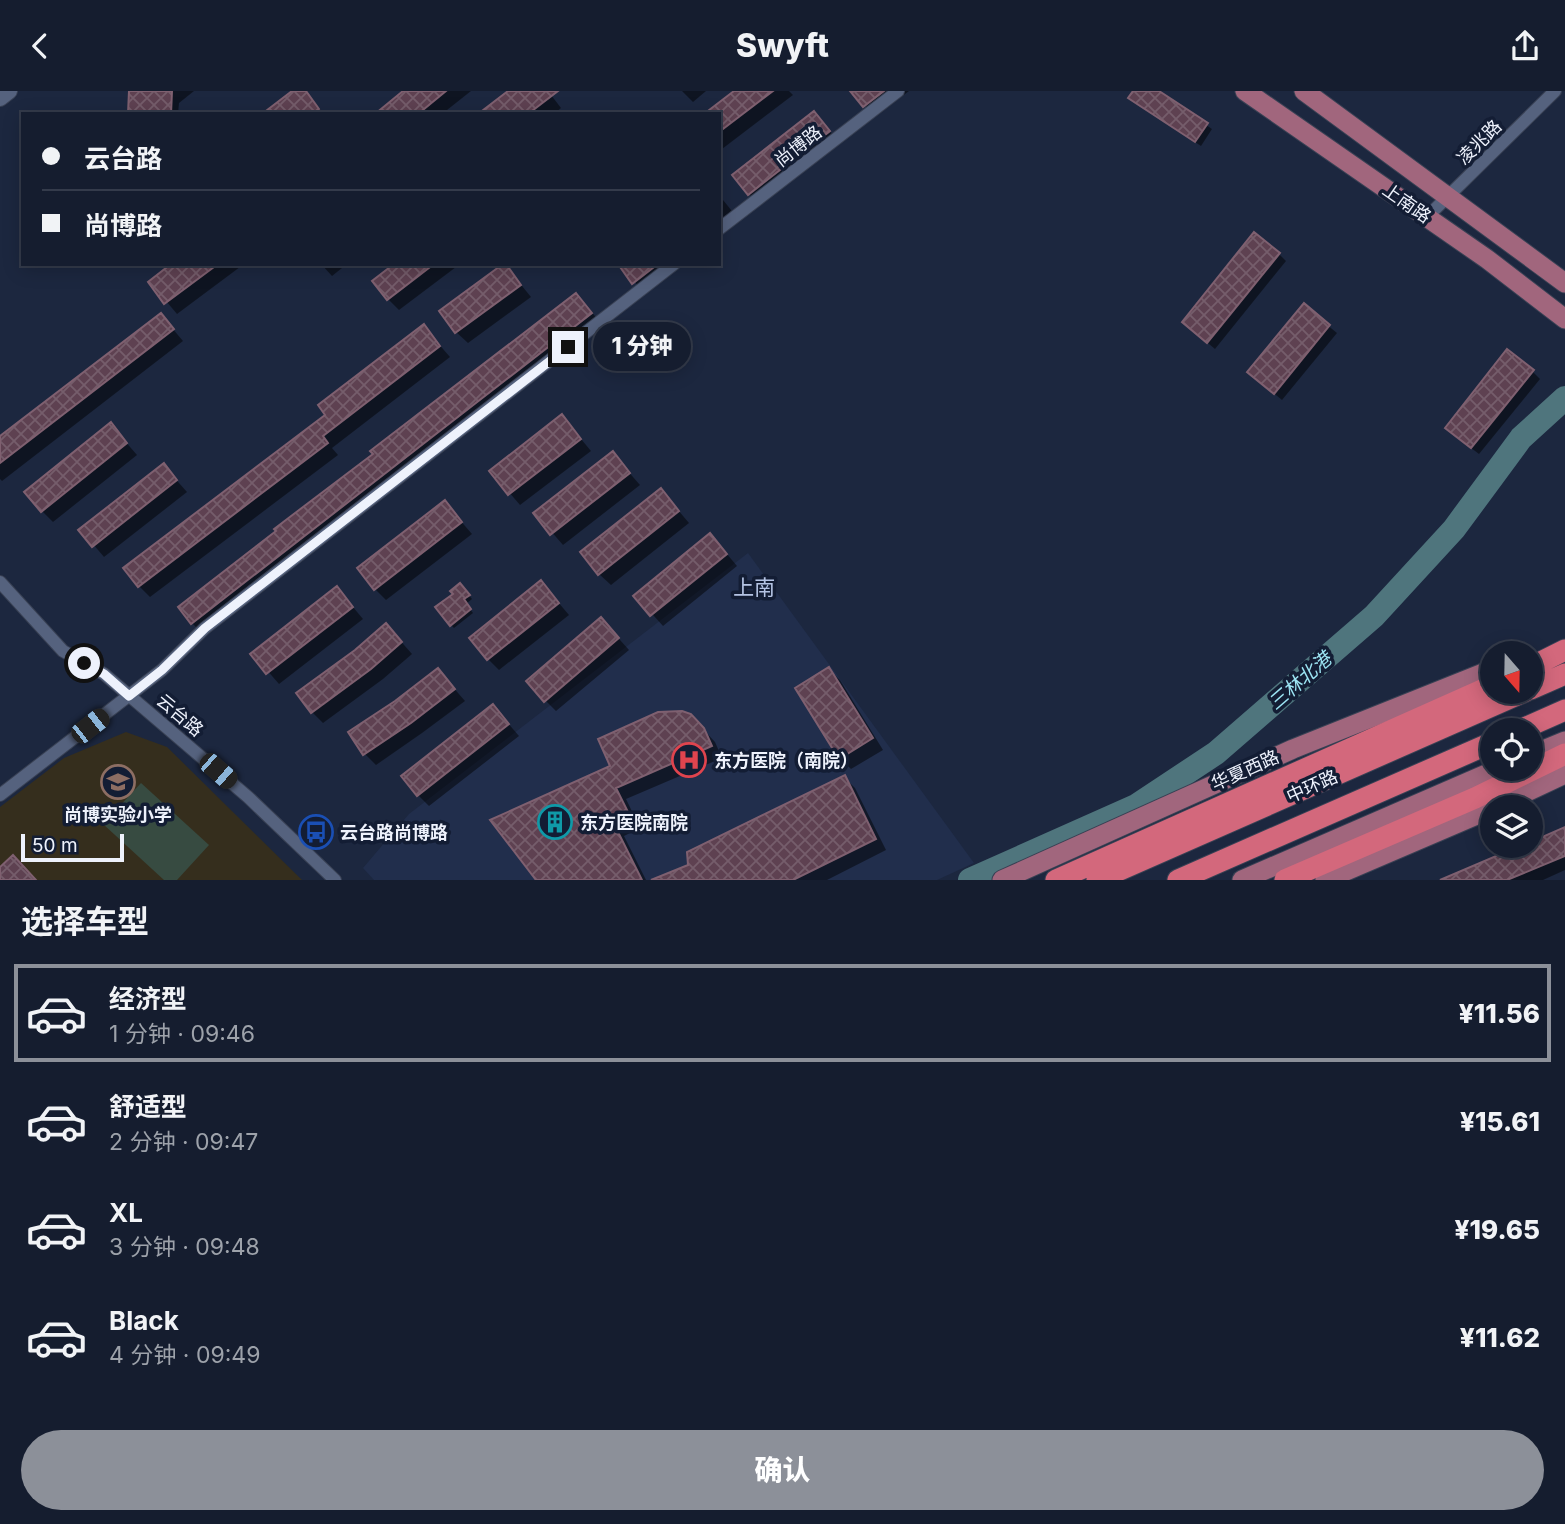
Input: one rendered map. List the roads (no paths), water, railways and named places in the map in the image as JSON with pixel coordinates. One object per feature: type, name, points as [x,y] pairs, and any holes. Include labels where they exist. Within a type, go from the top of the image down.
[{"type":"highway","points":[[1544,660],[1565,650]]},
{"type":"highway","name":"中环路","points":[[1544,683],[1565,674]]},
{"type":"highway","points":[[1056,880],[1480,691]]},
{"type":"highway","name":"中环路","points":[[1097,880],[1497,704]]},
{"type":"highway","points":[[1543,720],[1565,710]]},
{"type":"highway","name":"中环路","points":[[1178,880],[1480,748]]},
{"type":"highway","points":[[1501,795],[1565,754]]},
{"type":"highway","points":[[1285,880],[1480,807]]},
{"type":"main road","points":[[0,98],[9,91]]},
{"type":"main road","name":"上南路","points":[[1245,91],[1427,217],[1565,319]]},
{"type":"main road","name":"上南路","points":[[1304,91],[1565,283]]},
{"type":"main road","points":[[1544,650],[1565,642]]},
{"type":"main road","points":[[1544,677],[1565,668]]},
{"type":"main road","name":"华夏西路","points":[[1002,880],[1293,749],[1480,674]]},
{"type":"main road","name":"华夏西路","points":[[1081,880],[1482,704]]},
{"type":"main road","points":[[1543,750],[1565,741]]},
{"type":"main road","points":[[1510,795],[1565,774]]},
{"type":"main road","points":[[1242,880],[1480,777]]},
{"type":"main road","points":[[1325,880],[1480,807]]},
{"type":"street","name":"尚博路","points":[[721,227],[898,91]]},
{"type":"street","name":"凌兆路","points":[[1427,217],[1555,91]]},
{"type":"street","points":[[0,795],[162,670],[205,628],[671,266]]},
{"type":"street","name":"云台路","points":[[0,582],[63,652],[104,674],[248,797],[335,880]]},
{"type":"waterway","name":"三林北港","points":[[970,880],[1136,806],[1216,753],[1374,616],[1454,529],[1521,438],[1565,398]]},
{"type":"place","name":"东方医院（南院）","points":[[689,760]]},
{"type":"place","name":"尚博实验小学","points":[[118,782]]},
{"type":"place","name":"东方医院南院","points":[[555,822]]},
{"type":"place","name":"云台路尚博路","points":[[316,832]]},
{"type":"district","name":"上南","points":[[754,587]]}]
